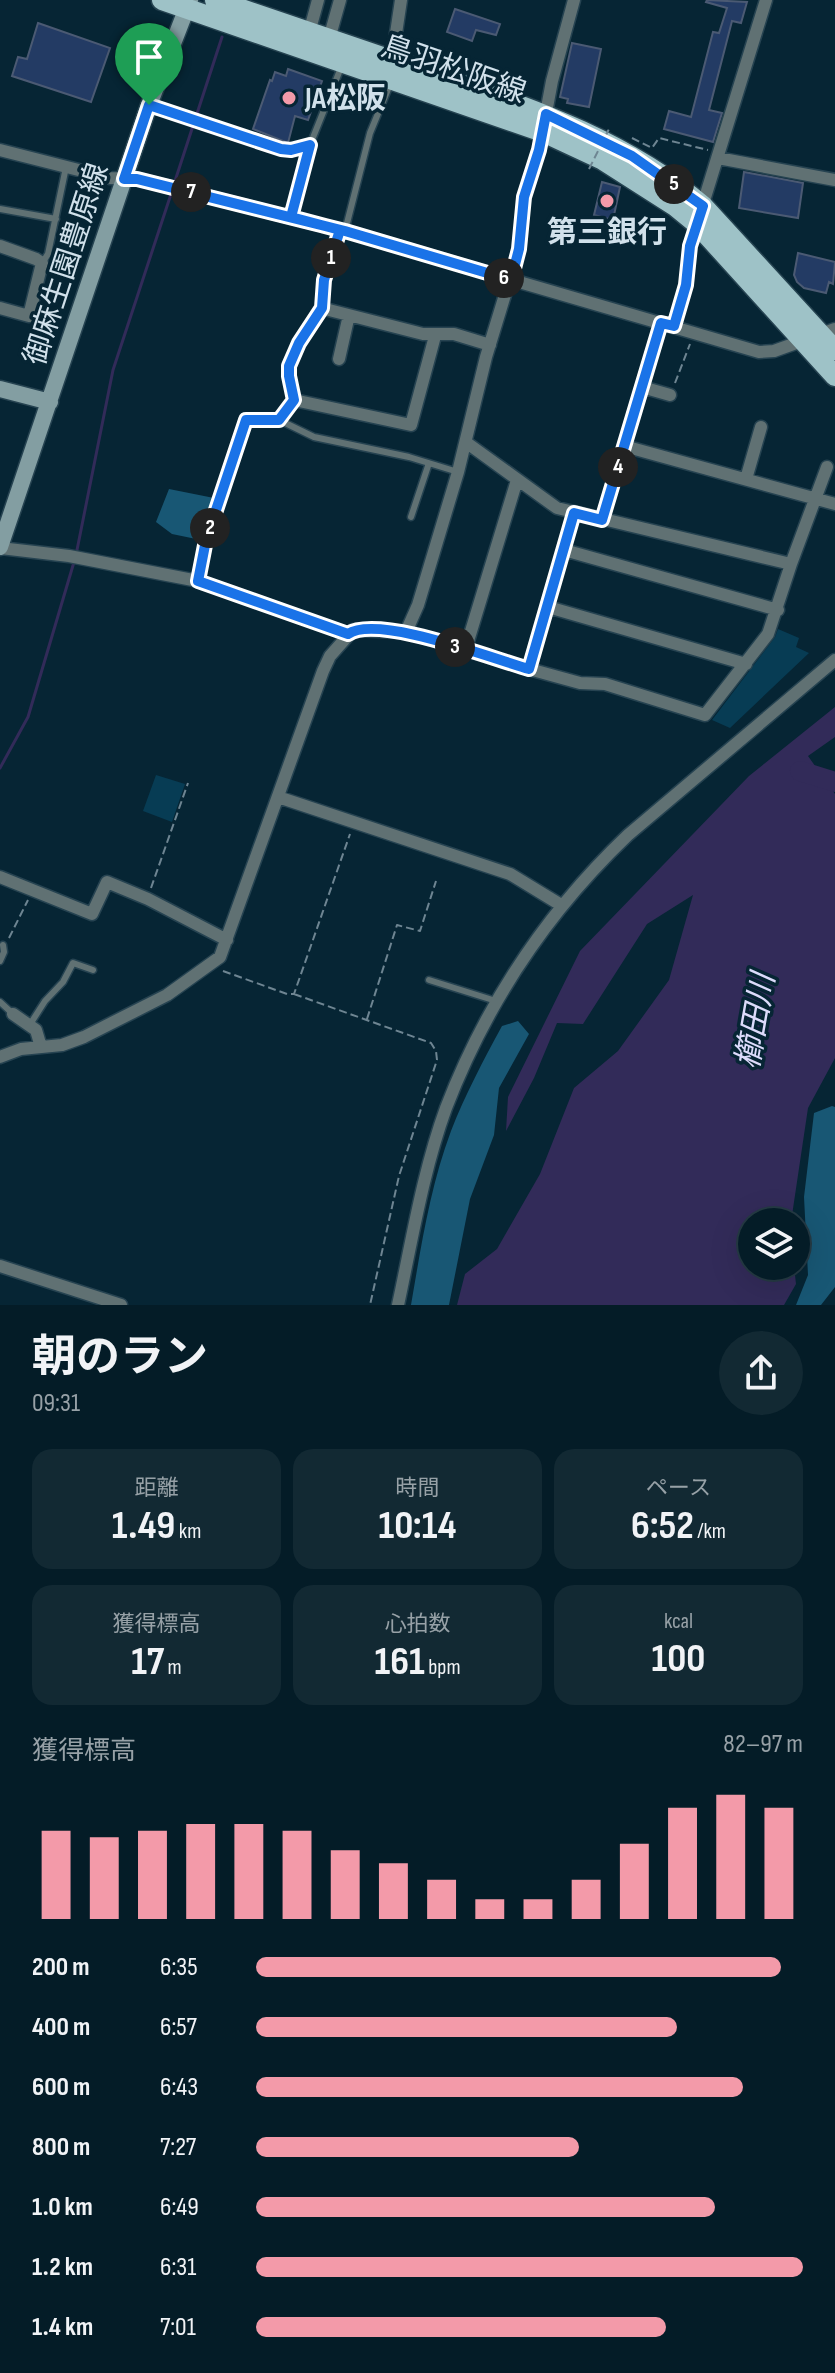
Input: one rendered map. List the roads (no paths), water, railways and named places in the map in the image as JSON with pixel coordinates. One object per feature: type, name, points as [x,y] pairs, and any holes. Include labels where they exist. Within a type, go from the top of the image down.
[{"type":"main road","name":"鳥羽松阪線","points":[[162,0],[188,4],[343,62],[392,70]]},
{"type":"main road","name":"鳥羽松阪線","points":[[215,0],[329,39],[392,70],[632,156],[700,215],[835,350]]},
{"type":"main road","name":"御麻生園豊原線","points":[[0,547],[149,105],[188,4]]},
{"type":"main road","name":"鳥羽松阪線","points":[[819,334],[835,376]]},
{"type":"main road","points":[[0,389],[50,402]]},
{"type":"street","points":[[312,22],[318,0]]},
{"type":"street","points":[[329,39],[340,0]]},
{"type":"street","points":[[392,70],[401,0]]},
{"type":"street","points":[[406,632],[418,605],[467,443],[490,345],[511,280],[519,249],[524,197],[574,0]]},
{"type":"street","points":[[602,520],[642,387],[686,285],[688,254],[766,0]]},
{"type":"street","points":[[0,150],[66,167],[137,179],[343,230],[766,353],[819,334]]},
{"type":"street","points":[[718,158],[835,180]]},
{"type":"street","points":[[0,246],[42,265],[29,316],[0,308]]},
{"type":"street","points":[[329,310],[435,336],[454,334],[490,345]]},
{"type":"street","points":[[339,359],[349,315]]},
{"type":"street","points":[[294,400],[411,425],[435,336]]},
{"type":"street","points":[[642,387],[670,395]]},
{"type":"street","points":[[198,581],[206,540],[246,420],[279,420]]},
{"type":"street","points":[[746,479],[761,427]]},
{"type":"street","points":[[467,443],[557,508],[791,564]]},
{"type":"street","points":[[624,446],[835,504]]},
{"type":"street","points":[[0,1057],[21,1049],[62,1045],[84,1037],[167,995],[220,957],[323,671],[348,634],[361,628],[406,632],[580,683],[605,684],[705,715],[768,634],[827,467]]},
{"type":"street","points":[[465,651],[517,480]]},
{"type":"street","points":[[529,669],[574,513]]},
{"type":"street","points":[[0,547],[69,556],[198,581],[348,634]]},
{"type":"street","points":[[564,550],[778,610]]},
{"type":"street","points":[[548,607],[746,664]]},
{"type":"street","points":[[398,1305],[442,1121],[496,1001],[513,972],[561,905],[628,835],[835,660]]},
{"type":"street","points":[[278,797],[510,874],[561,905]]},
{"type":"street","points":[[0,877],[92,914],[107,882],[148,899],[227,940]]},
{"type":"street","points":[[13,1014],[39,1036],[41,1047]]},
{"type":"street","points":[[0,1266],[121,1305]]},
{"type":"lane","points":[[291,217],[310,145],[343,62]]},
{"type":"lane","points":[[343,230],[370,133],[392,70]]},
{"type":"lane","points":[[149,105],[281,149],[310,145]]},
{"type":"lane","points":[[42,265],[48,254],[66,167]]},
{"type":"lane","points":[[0,209],[56,219]]},
{"type":"lane","points":[[294,400],[279,420],[314,437],[458,472]]},
{"type":"lane","points":[[411,517],[429,463]]},
{"type":"lane","points":[[0,961],[3,945]]},
{"type":"lane","points":[[29,1026],[45,1001],[63,982],[73,963],[93,970]]},
{"type":"lane","points":[[429,980],[496,1001]]},
{"type":"lane","points":[[0,1002],[13,1014]]},
{"type":"water","points":[[835,707],[835,737],[808,756],[835,794],[835,1058],[808,1108],[793,1208],[738,1208],[738,1280],[796,1280],[796,1284],[784,1305],[457,1305],[465,1274],[497,1249],[540,1174],[574,1088],[618,1051],[669,980],[693,895],[647,924],[583,1024],[557,1023],[534,1078],[506,1131],[508,1097],[580,951],[749,776]]},
{"type":"waterway","points":[[174,184],[222,37]]},
{"type":"waterway","points":[[76,555],[113,370],[172,191]]},
{"type":"waterway","points":[[0,768],[28,717],[74,562]]},
{"type":"waterway","name":"櫛田川","points":[[800,771],[835,782]]},
{"type":"place","name":"JA松阪","points":[[289,98]]},
{"type":"place","name":"第三銀行","points":[[607,201]]}]
